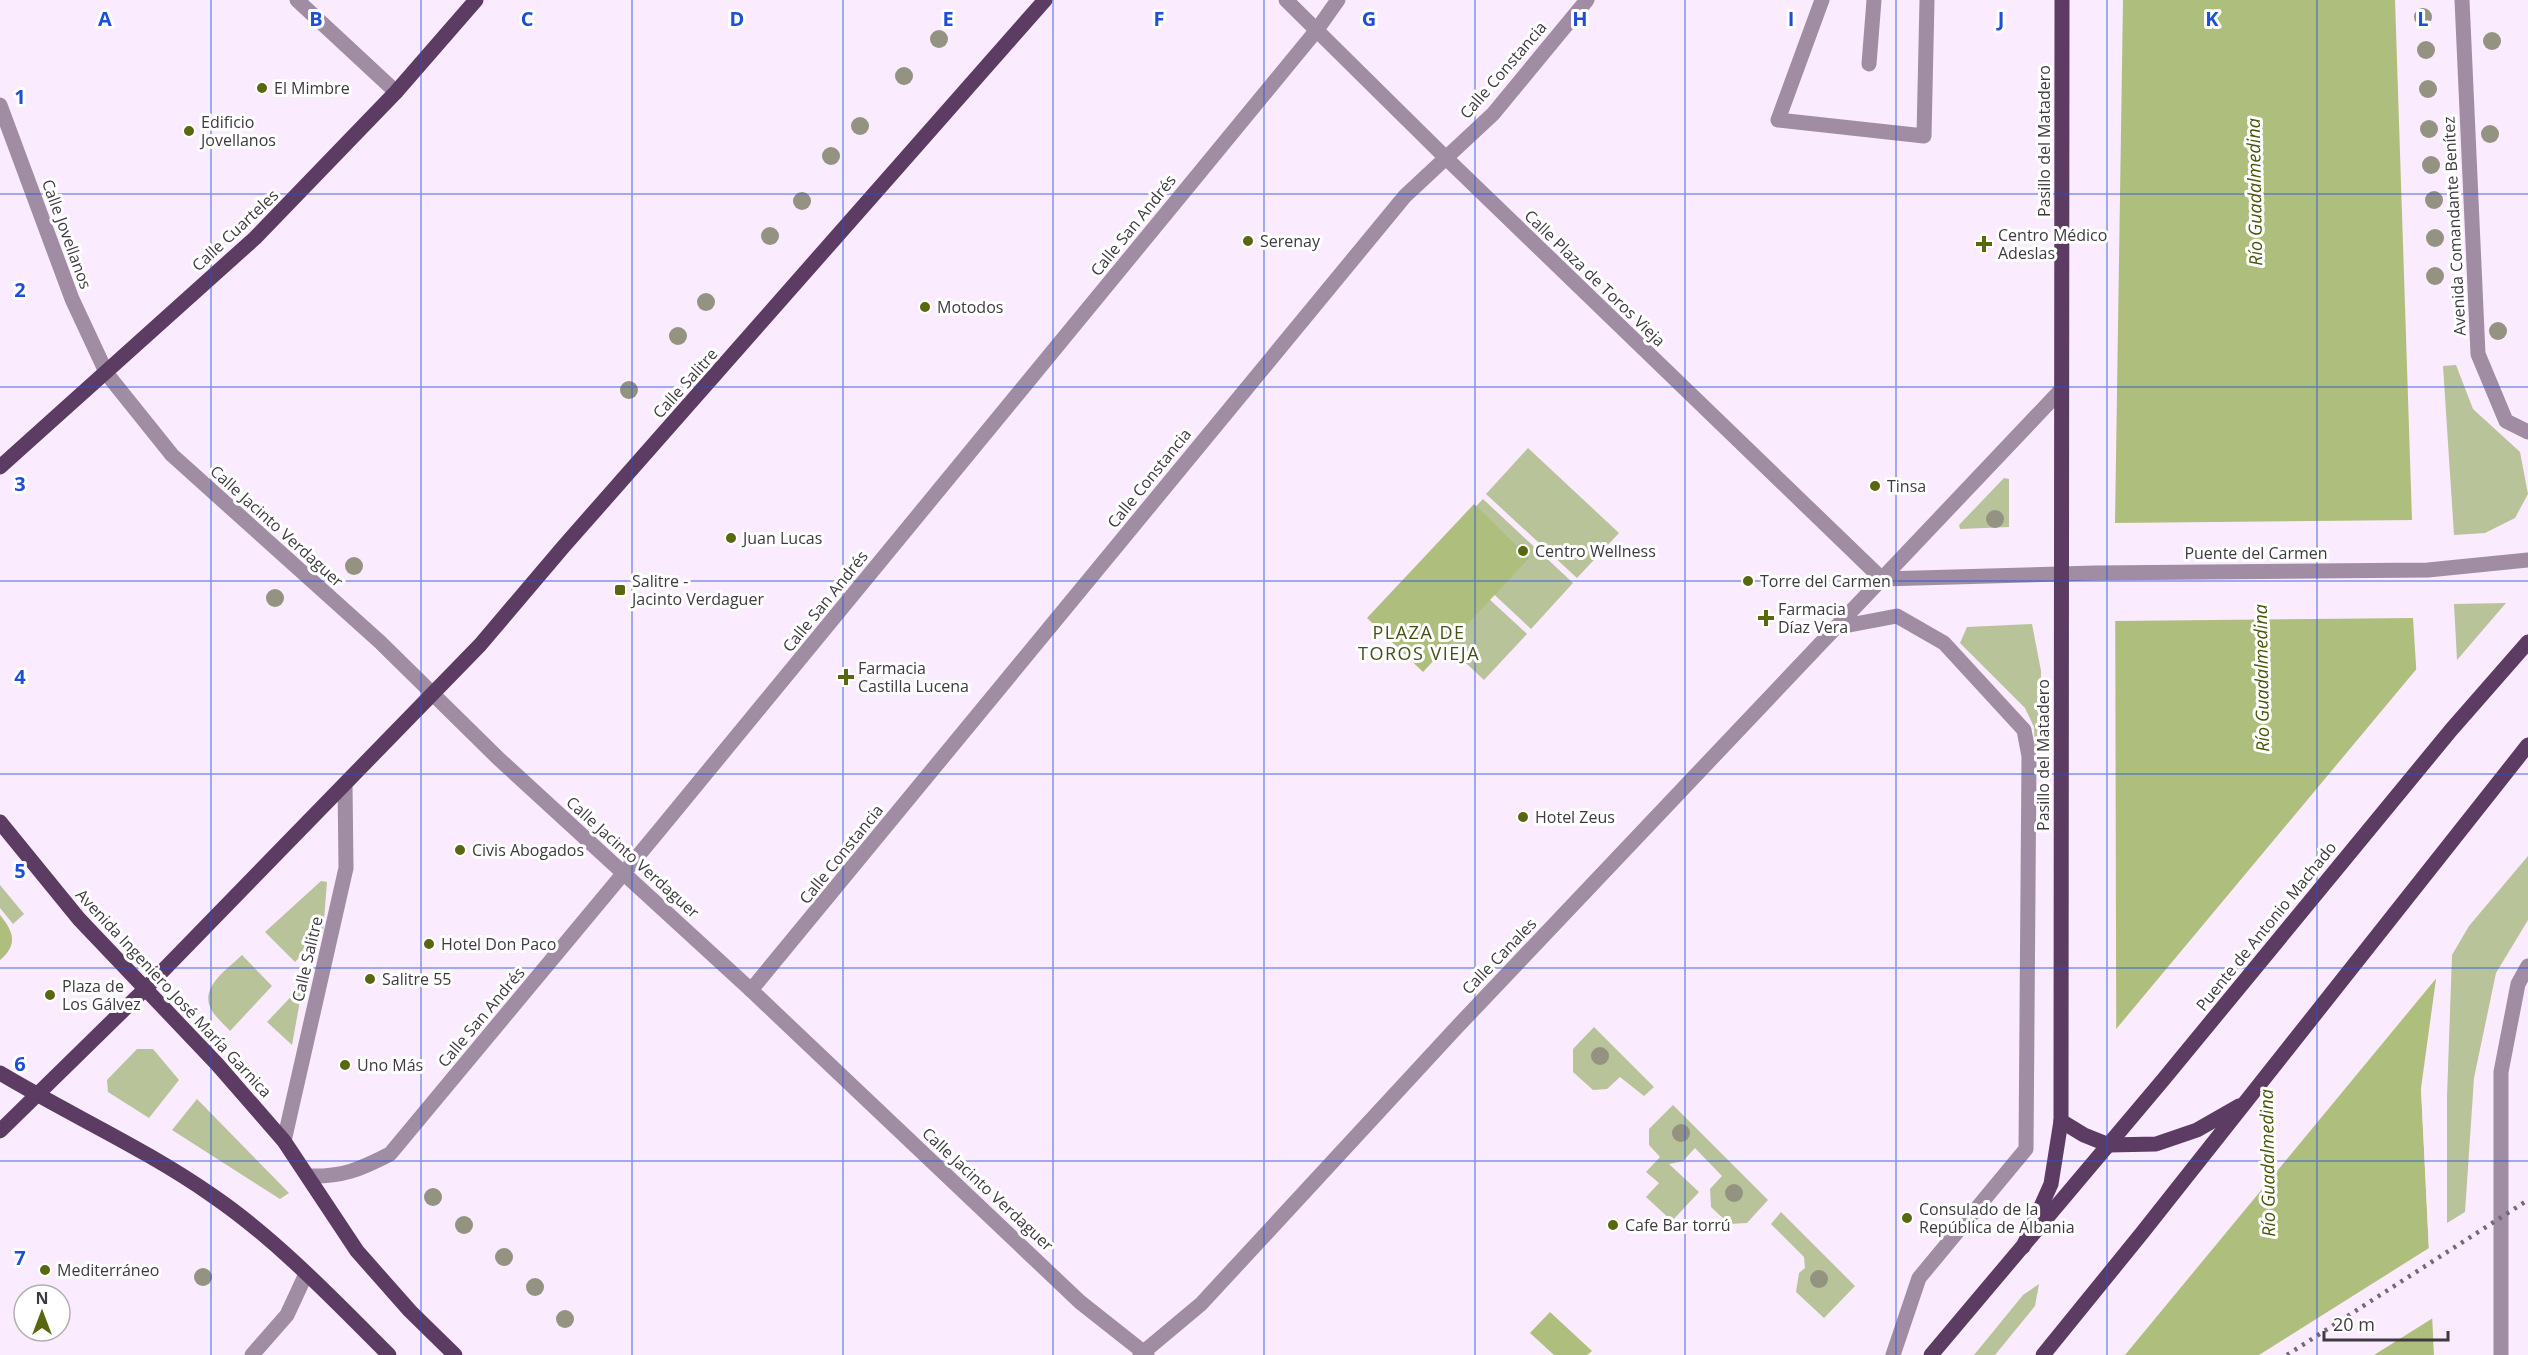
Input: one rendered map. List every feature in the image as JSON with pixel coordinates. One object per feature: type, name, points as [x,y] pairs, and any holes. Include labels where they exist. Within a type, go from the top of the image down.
[{"type":"main road","name":"Calle Cuarteles","points":[[0,467],[255,238],[396,92],[476,0]]},
{"type":"main road","name":"Calle Salitre","points":[[0,1131],[145,989],[480,645],[564,546],[1045,0]]},
{"type":"main road","name":"Pasillo del Matadero","points":[[2023,1247],[2051,1184],[2061,1121],[2062,0]]},
{"type":"main road","name":"Puente de Antonio Machado","points":[[1931,1355],[2109,1145],[2451,730],[2528,642]]},
{"type":"main road","points":[[2043,1355],[2528,746]]},
{"type":"main road","name":"Avenida Ingeniero José María Garnica","points":[[0,822],[79,919],[217,1064],[284,1141],[357,1251],[410,1311],[455,1355]]},
{"type":"main road","points":[[0,1073],[36,1095],[168,1166],[215,1197],[306,1274],[389,1355]]},
{"type":"main road","points":[[2061,1121],[2084,1135],[2109,1145],[2156,1144],[2197,1130],[2246,1102]]},
{"type":"street","points":[[297,0],[396,92]]},
{"type":"street","name":"Calle Plaza de Toros Vieja","points":[[1286,0],[1446,158],[1882,579]]},
{"type":"street","name":"Calle San Andrés","points":[[308,1176],[332,1177],[361,1169],[390,1154],[1316,31],[1338,0]]},
{"type":"street","name":"Calle Constancia","points":[[751,990],[1397,205],[1493,114],[1587,0]]},
{"type":"street","points":[[1822,0],[1778,120],[1924,136],[1927,0]]},
{"type":"street","points":[[1869,64],[1874,0]]},
{"type":"street","name":"Avenida Comandante Benítez","points":[[2462,0],[2478,354],[2506,421],[2528,432]]},
{"type":"street","name":"Calle Jovellanos","points":[[0,105],[72,299],[106,374]]},
{"type":"street","name":"Calle Jacinto Verdaguer","points":[[106,374],[172,455],[380,642],[499,759],[751,990],[1080,1302],[1143,1354]]},
{"type":"street","points":[[1882,579],[2061,390]]},
{"type":"street","name":"Puente del Carmen","points":[[1882,579],[2083,573],[2428,570],[2528,560]]},
{"type":"street","name":"Calle Canales","points":[[1143,1354],[1201,1304],[1463,1020],[1839,627],[1882,579]]},
{"type":"street","name":"Pasillo del Matadero","points":[[1839,627],[1897,616],[1944,643],[2024,730],[2029,756],[2026,1149],[1919,1278],[1893,1355]]},
{"type":"street","name":"Calle Salitre","points":[[284,1141],[346,868],[345,784]]},
{"type":"street","points":[[2501,1355],[2501,1072],[2518,984],[2528,966]]},
{"type":"street","points":[[252,1355],[287,1315],[306,1274]]},
{"type":"shaded area","points":[[2456,365],[2473,409],[2520,452],[2528,494],[2515,518],[2485,533],[2454,535],[2443,366]]},
{"type":"shaded area","points":[[1528,448],[1619,533],[1577,578],[1486,494]]},
{"type":"shaded area","points":[[2004,478],[2009,479],[2009,527],[1960,529],[1959,525]]},
{"type":"shaded area","points":[[1483,499],[1573,583],[1531,629],[1440,544]]},
{"type":"shaded area","points":[[1436,550],[1527,634],[1484,680],[1394,596]]},
{"type":"shaded area","points":[[2506,603],[2457,660],[2454,604]]},
{"type":"shaded area","points":[[2032,624],[2041,671],[2040,752],[2035,749],[2034,727],[2025,708],[1960,643],[1967,627]]},
{"type":"shaded area","points":[[2528,856],[2528,920],[2496,973],[2474,1078],[2465,1212],[2447,1223],[2447,1097],[2452,955],[2469,926]]},
{"type":"shaded area","points":[[321,881],[327,882],[323,932],[295,962],[265,932]]},
{"type":"shaded area","points":[[0,885],[24,914],[13,924],[0,908]]},
{"type":"shaded area","points":[[242,955],[272,986],[230,1031],[211,1009],[208,1001],[209,993],[223,972]]},
{"type":"shaded area","points":[[303,984],[292,1045],[267,1022]]},
{"type":"shaded area","points":[[1594,1027],[1654,1087],[1644,1096],[1620,1077],[1607,1089],[1593,1090],[1573,1072],[1573,1049]]},
{"type":"shaded area","points":[[137,1049],[153,1049],[179,1080],[149,1118],[108,1092],[107,1080]]},
{"type":"shaded area","points":[[197,1099],[289,1193],[280,1199],[172,1130]]},
{"type":"shaded area","points":[[1673,1105],[1768,1200],[1747,1223],[1729,1224],[1711,1207],[1710,1189],[1722,1176],[1695,1148],[1683,1161],[1669,1164],[1699,1192],[1672,1221],[1646,1197],[1659,1183],[1646,1172],[1660,1157],[1649,1145],[1649,1129]]},
{"type":"shaded area","points":[[1781,1212],[1855,1286],[1824,1318],[1796,1292],[1799,1273],[1805,1268],[1804,1257],[1771,1224]]},
{"type":"shaded area","points":[[2039,1284],[2035,1306],[1995,1355],[1974,1355],[2023,1295]]},
{"type":"water","name":"Río Guadalmedina","points":[[2123,0],[2395,0],[2412,520],[2413,618],[2436,979],[2421,1088],[2434,1355],[2117,1355],[2115,523]]},
{"type":"water","points":[[1474,504],[1529,558],[1423,672],[1367,618]]},
{"type":"water","points":[[0,915],[11,933],[12,944],[0,960]]},
{"type":"water","points":[[1550,1312],[1592,1351],[1587,1355],[1554,1355],[1530,1333]]},
{"type":"pier","points":[[2415,520],[2416,618],[2114,621],[2112,523]]},
{"type":"pier","points":[[2419,666],[2439,975],[2125,1355],[2114,1355],[2112,1034]]},
{"type":"pier","points":[[2421,1088],[2424,1089],[2437,1355],[2434,1355],[2433,1318],[2374,1355],[2259,1355],[2429,1248]]},
{"type":"railway","points":[[2287,1355],[2528,1200]]},
{"type":"place","name":"El Mimbre","points":[[262,88]]},
{"type":"place","name":"Edificio Jovellanos","points":[[189,131]]},
{"type":"place","name":"Serenay","points":[[1248,241]]},
{"type":"place","name":"Centro Médico Adeslas","points":[[1984,244]]},
{"type":"place","name":"Motodos","points":[[925,307]]},
{"type":"place","name":"Tinsa","points":[[1875,486]]},
{"type":"place","name":"Juan Lucas","points":[[731,538]]},
{"type":"place","name":"Centro Wellness","points":[[1523,551]]},
{"type":"place","name":"Torre del Carmen","points":[[1748,581]]},
{"type":"place","name":"Salitre - Jacinto Verdaguer","points":[[620,590]]},
{"type":"place","name":"Farmacia Díaz Vera","points":[[1766,618]]},
{"type":"place","name":"Farmacia Castilla Lucena","points":[[846,677]]},
{"type":"place","name":"Hotel Zeus","points":[[1523,817]]},
{"type":"place","name":"Civis Abogados","points":[[460,850]]},
{"type":"place","name":"Hotel Don Paco","points":[[429,944]]},
{"type":"place","name":"Salitre 55","points":[[370,979]]},
{"type":"place","name":"Plaza de Los Gálvez","points":[[50,995]]},
{"type":"place","name":"Uno Más","points":[[345,1065]]},
{"type":"place","name":"Consulado de la República de Albania","points":[[1907,1218]]},
{"type":"place","name":"Cafe Bar torrú","points":[[1613,1225]]},
{"type":"place","name":"Mediterráneo","points":[[45,1270]]},
{"type":"district","name":"PLAZA DE TOROS VIEJA","points":[[1419,643]]}]
